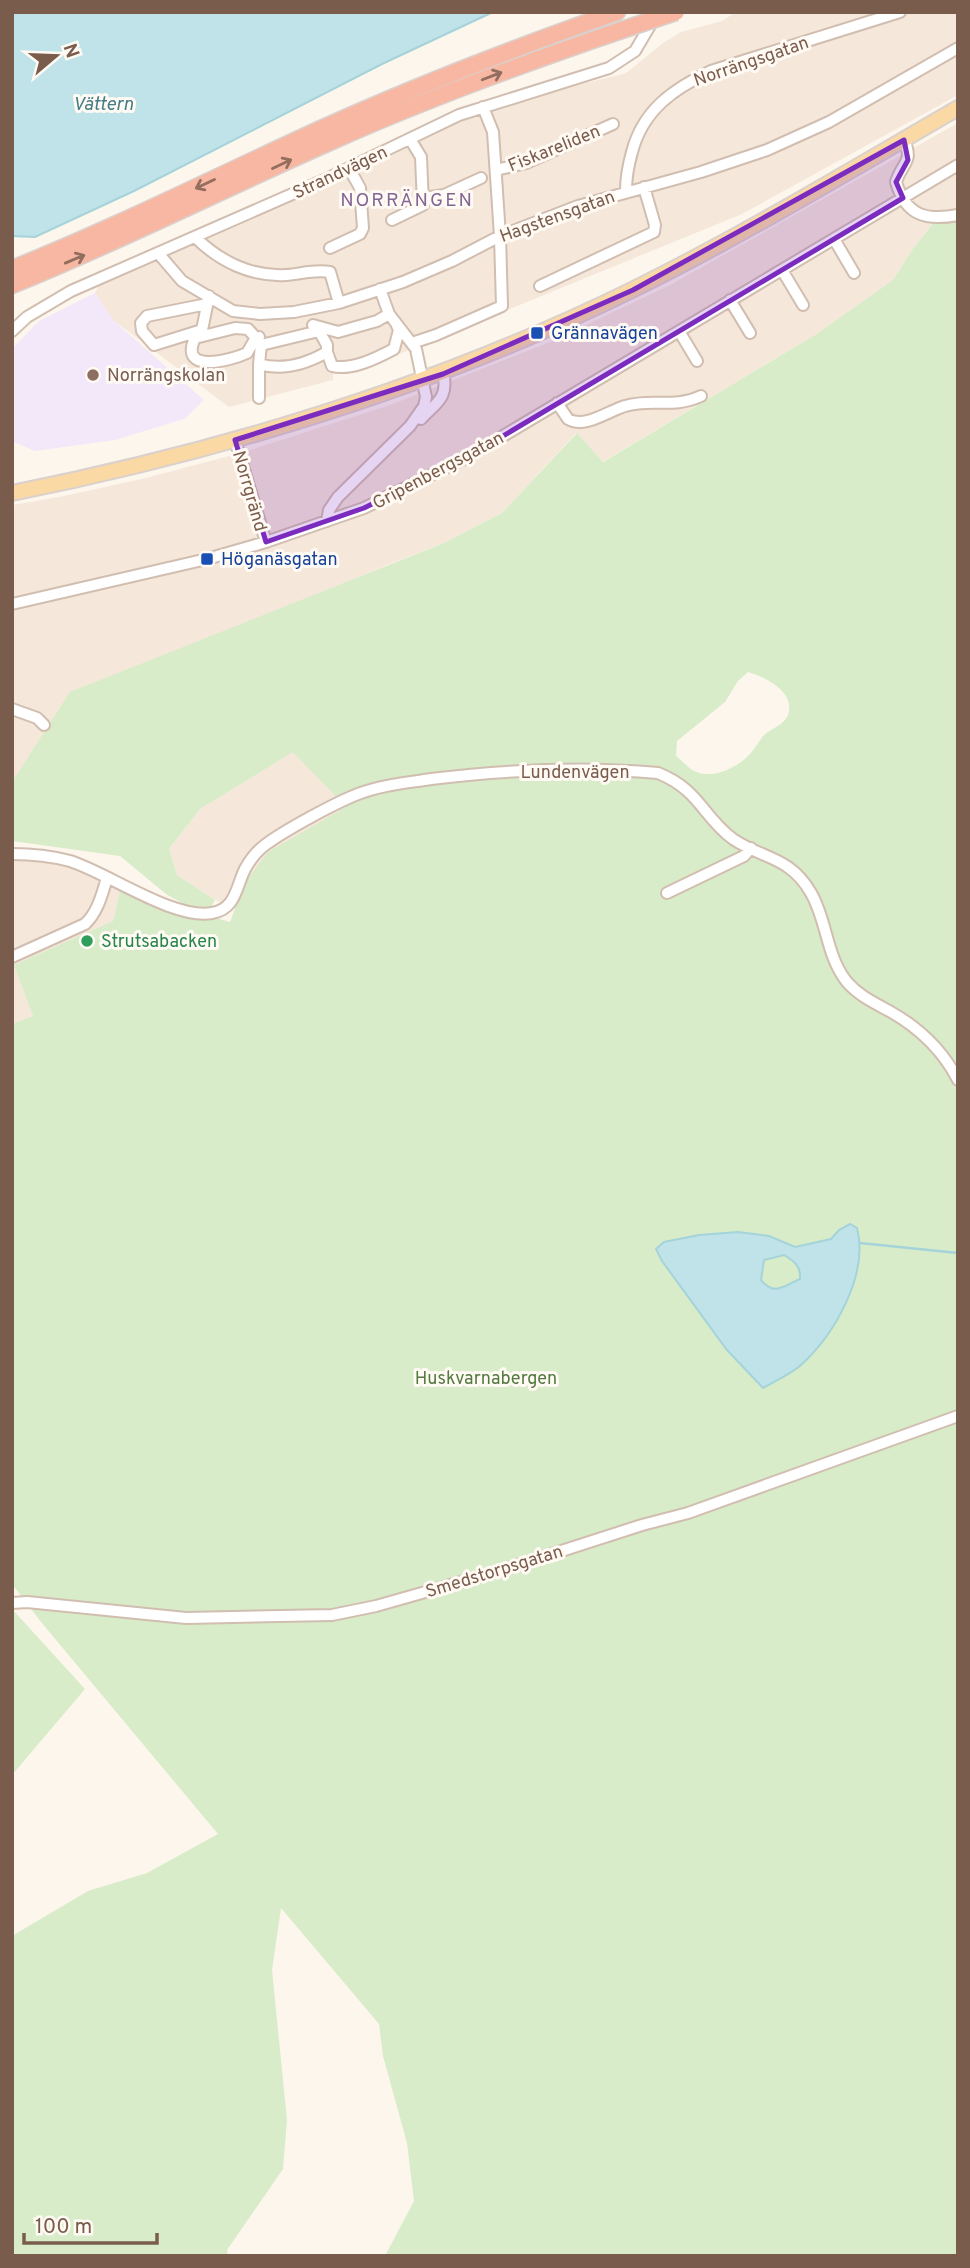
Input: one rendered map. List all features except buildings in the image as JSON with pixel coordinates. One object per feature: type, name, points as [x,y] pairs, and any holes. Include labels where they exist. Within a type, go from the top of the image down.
[{"type":"highway","points":[[12,269],[75,244],[401,95],[532,42],[617,12]]},
{"type":"highway","points":[[12,285],[80,258],[407,108],[537,59],[676,12]]},
{"type":"main road","points":[[12,493],[116,471],[235,440],[306,420],[443,372],[633,290],[705,253],[958,108]]},
{"type":"street","name":"Strandvägen","points":[[12,331],[27,317],[71,291],[349,168],[459,115],[609,68],[635,51],[657,12]]},
{"type":"street","name":"Norrängsgatan","points":[[626,191],[625,177],[644,121],[655,107],[688,82],[710,71],[900,12]]},
{"type":"street","name":"Hagstensgatan","points":[[159,253],[183,281],[208,300],[233,311],[260,314],[339,303],[403,282],[500,236],[578,206],[733,162],[802,135],[958,48]]},
{"type":"street","name":"Fiskareliden","points":[[412,343],[502,306],[493,132],[483,107]]},
{"type":"street","name":"Fiskareliden","points":[[496,170],[526,163],[613,124]]},
{"type":"street","points":[[392,220],[423,205],[421,157],[410,139]]},
{"type":"street","points":[[904,140],[909,152],[908,160],[896,182],[903,198],[914,212],[921,216],[958,215]]},
{"type":"street","name":"Gripenbergsgatan","points":[[12,604],[207,559],[265,542],[365,508],[422,482],[958,165]]},
{"type":"street","points":[[330,248],[360,234],[363,228],[360,188],[349,168]]},
{"type":"street","points":[[424,198],[444,195],[481,178]]},
{"type":"street","points":[[540,286],[654,232],[655,225],[644,187]]},
{"type":"street","points":[[195,237],[229,263],[256,272],[270,275],[311,270],[330,272],[339,303]]},
{"type":"street","points":[[834,239],[854,274]]},
{"type":"street","points":[[782,270],[803,305]]},
{"type":"street","points":[[302,310],[327,345],[332,366],[338,368],[367,361],[394,349],[399,330],[380,289]]},
{"type":"street","points":[[208,300],[202,330],[154,345],[142,331],[141,323],[147,316],[208,300]]},
{"type":"street","points":[[730,300],[750,333]]},
{"type":"street","points":[[259,398],[260,314]]},
{"type":"street","points":[[259,340],[248,328],[235,328],[195,338],[191,350],[198,361],[228,360],[247,353],[259,340],[316,328],[338,332],[392,319]]},
{"type":"street","points":[[327,521],[329,510],[338,497],[410,426],[424,406],[426,397],[416,349],[392,319]]},
{"type":"street","points":[[679,331],[697,362]]},
{"type":"street","points":[[259,364],[268,367],[293,366],[327,352]]},
{"type":"street","points":[[410,426],[421,419],[444,395],[446,386],[443,372]]},
{"type":"street","points":[[557,404],[568,419],[581,422],[626,406],[678,404],[701,396]]},
{"type":"street","name":"Norrgränd","points":[[235,440],[265,542]]},
{"type":"street","points":[[12,709],[37,718],[44,725]]},
{"type":"street","name":"Lundenvägen","points":[[12,854],[50,856],[72,862],[192,913],[217,912],[234,899],[244,871],[266,845],[357,794],[393,784],[498,773],[658,773],[689,790],[724,832],[784,863],[807,885],[817,905],[833,956],[847,981],[862,996],[904,1020],[933,1044],[958,1080]]},
{"type":"street","points":[[667,893],[744,856],[751,848]]},
{"type":"street","points":[[12,957],[85,924],[92,918],[107,878]]},
{"type":"street","points":[[957,1416],[958,1403]]},
{"type":"street","name":"Smedstorpsgatan","points":[[12,1603],[27,1602],[186,1618],[332,1615],[376,1606],[496,1572],[688,1513],[957,1416]]},
{"type":"highlighted area","points":[[904,140],[908,160],[896,182],[903,198],[466,458],[364,508],[266,542],[235,440],[443,374],[633,290]]},
{"type":"shaded area","points":[[736,12],[958,12],[958,95],[742,214],[375,364],[333,371],[333,380],[229,407],[113,320],[95,293],[99,285],[348,178],[469,116],[523,99],[626,73],[681,32],[722,21]]},
{"type":"shaded area","points":[[958,123],[958,208],[941,212],[893,280],[815,335],[602,462],[576,433],[502,513],[444,543],[282,610],[12,782],[12,505],[146,478],[244,452],[390,405],[550,342],[670,285]]},
{"type":"shaded area","name":"Norrängskolan","points":[[95,293],[113,320],[204,400],[184,419],[115,440],[35,451],[12,441],[12,349],[39,321]]},
{"type":"shaded area","points":[[304,745],[350,811],[238,910],[215,900],[177,875],[169,849],[200,809]]},
{"type":"shaded area","points":[[50,858],[120,891],[113,921],[15,965],[33,1016],[12,1024],[12,859]]},
{"type":"green space","name":"Huskvarnabergen","points":[[958,221],[958,2256],[385,2256],[414,2201],[407,2143],[383,2056],[379,2024],[281,1908],[272,1970],[287,2120],[283,2169],[227,2250],[228,2256],[12,2256],[12,1936],[88,1891],[147,1873],[218,1834],[12,1584],[12,1024],[33,1016],[14,965],[113,921],[120,891],[230,922],[245,882],[268,852],[346,807],[293,752],[200,809],[169,849],[177,875],[215,900],[211,907],[202,909],[187,906],[166,894],[120,856],[12,841],[12,782],[70,692],[444,543],[502,513],[577,433],[603,462],[815,335],[893,280],[933,223]],"holes":[[[748,672],[777,687],[788,699],[788,715],[763,736],[745,759],[731,768],[707,774],[692,770],[676,756],[677,741],[725,702],[738,681]]]},
{"type":"green space","points":[[12,1609],[85,1689],[12,1775]]},
{"type":"water","name":"Vättern","points":[[12,12],[493,12],[382,64],[134,191],[35,237],[12,236]]},
{"type":"water","points":[[850,1224],[857,1228],[859,1246],[854,1283],[846,1302],[837,1320],[814,1352],[797,1368],[763,1388],[727,1350],[656,1249],[664,1242],[699,1235],[738,1232],[769,1236],[795,1247],[831,1239],[839,1230]],"holes":[[[784,1255],[798,1267],[800,1279],[780,1288],[771,1288],[761,1280],[764,1260]]]},
{"type":"waterway","points":[[860,1243],[958,1253]]},
{"type":"place","name":"Grännavägen","points":[[537,333]]},
{"type":"place","name":"Norrängskolan","points":[[93,375]]},
{"type":"place","name":"Höganäsgatan","points":[[207,559]]},
{"type":"place","name":"Strutsabacken","points":[[87,941]]},
{"type":"district","name":"NORRÄNGEN","points":[[407,199]]}]
